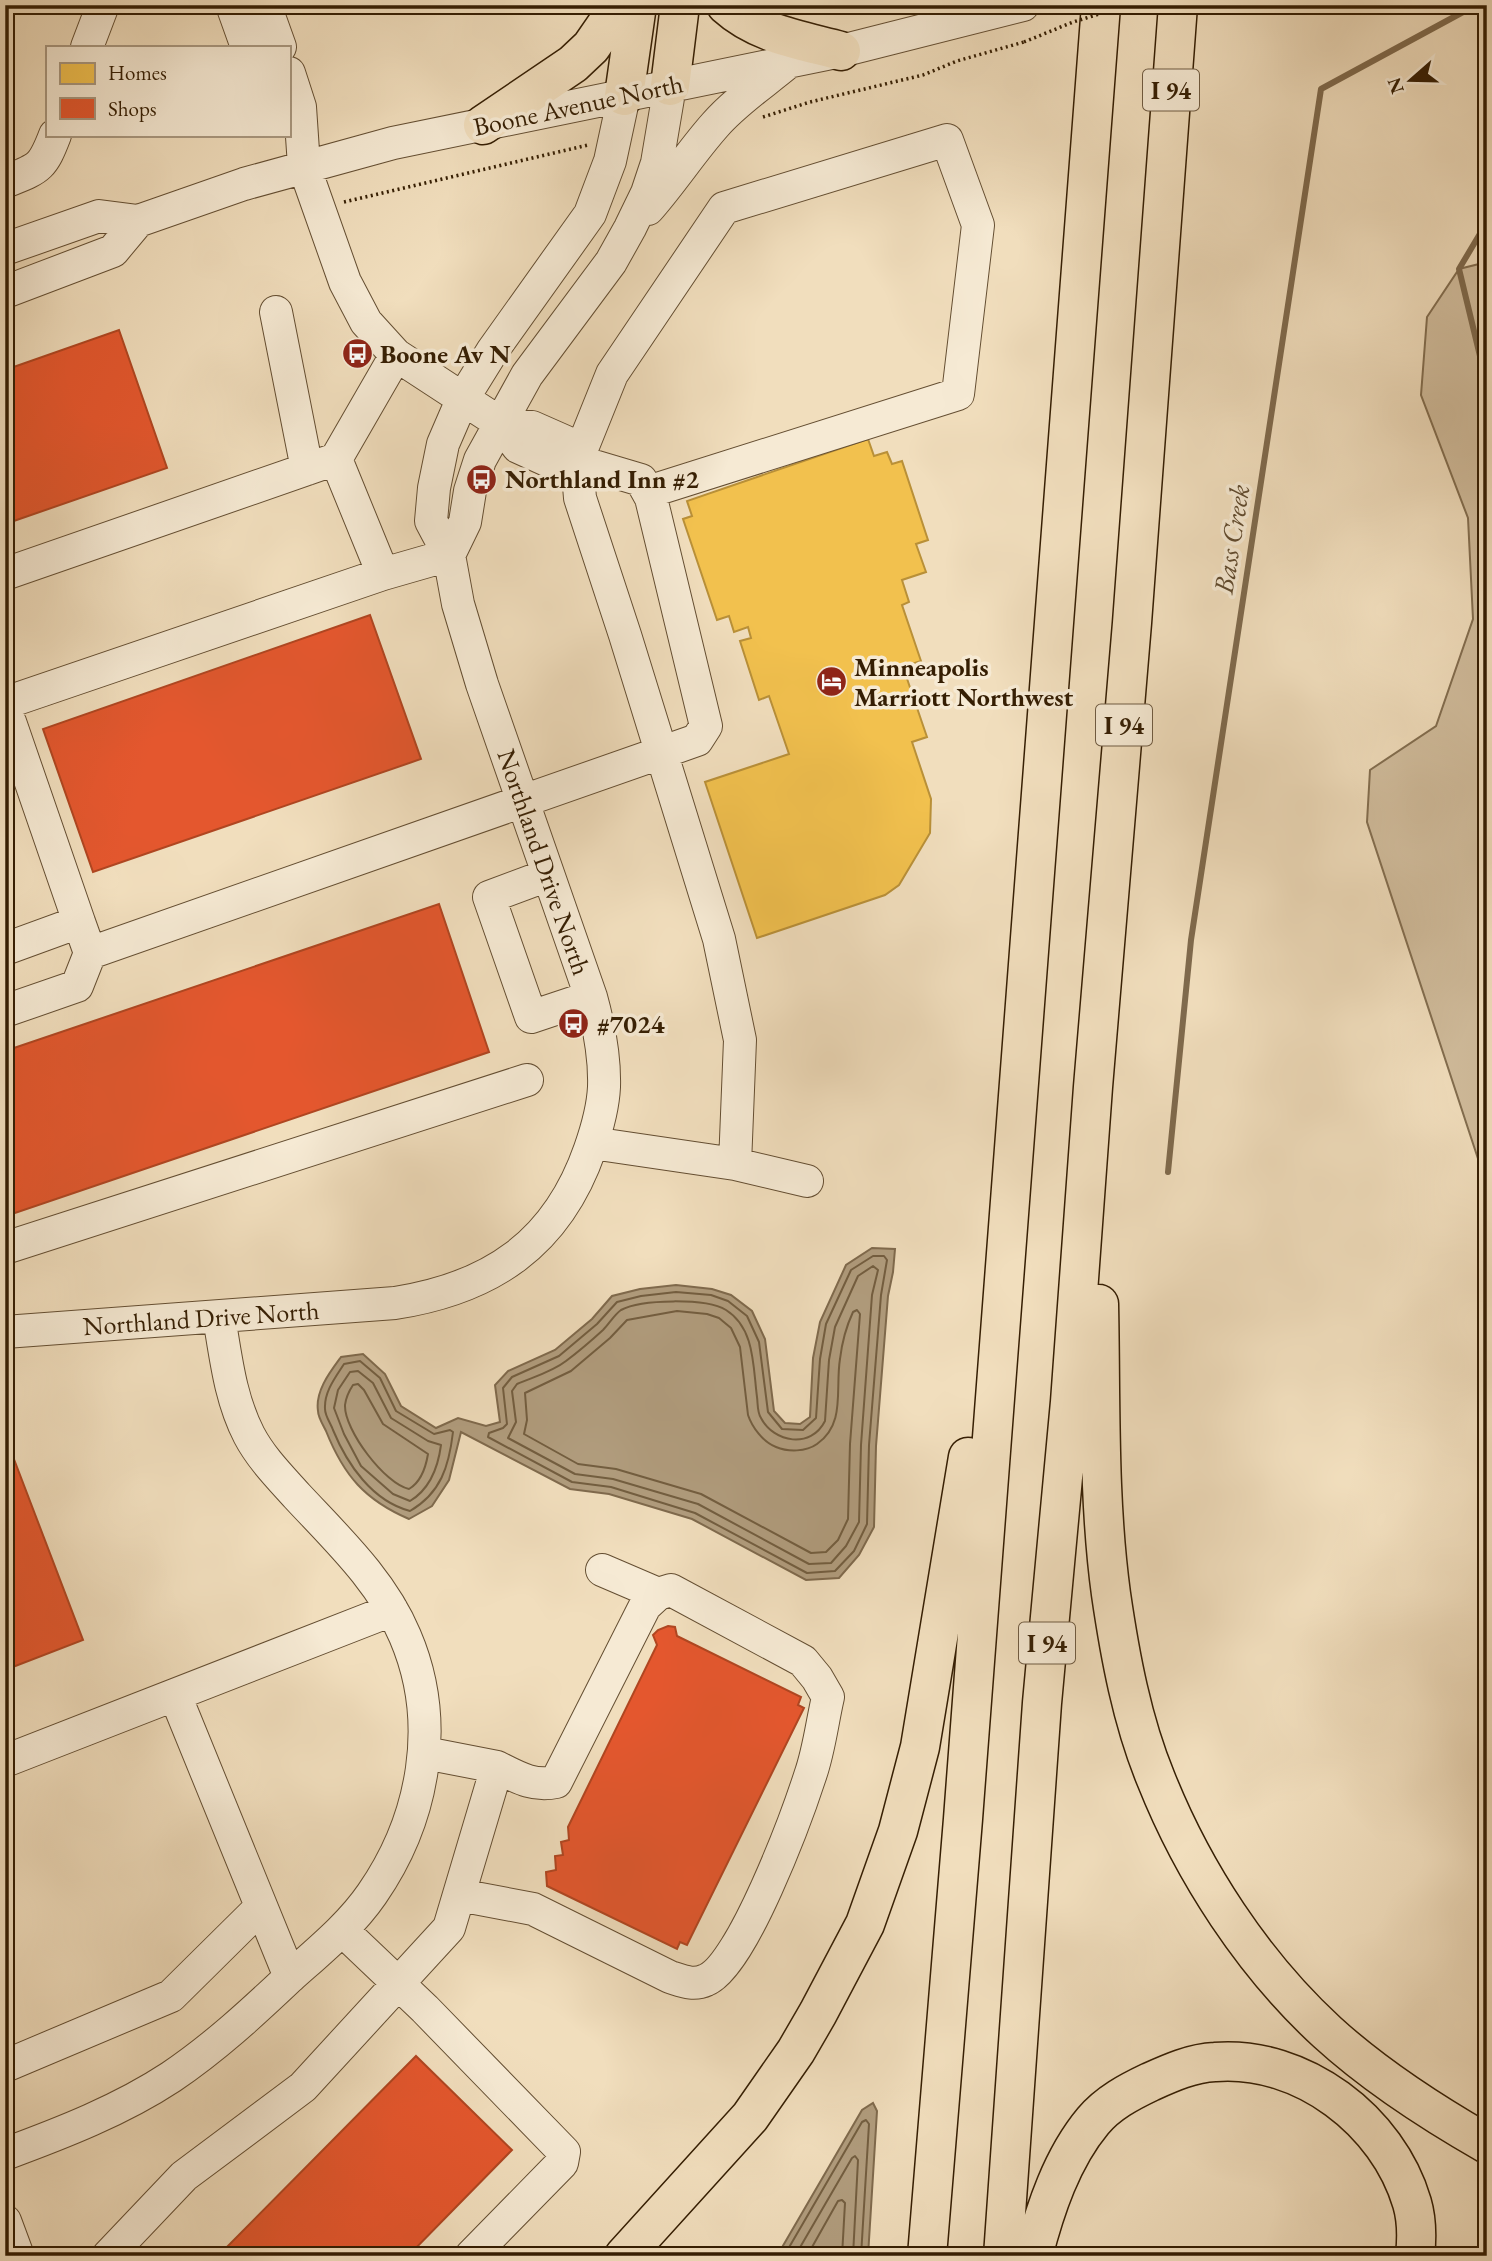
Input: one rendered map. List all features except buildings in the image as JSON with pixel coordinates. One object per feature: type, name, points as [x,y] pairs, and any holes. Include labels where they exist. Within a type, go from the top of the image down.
[{"type":"highway","points":[[483,125],[573,64],[591,47],[620,5]]},
{"type":"highway","points":[[624,96],[637,5]]},
{"type":"highway","points":[[670,86],[680,5]]},
{"type":"highway","points":[[726,5],[745,21],[761,29],[841,51]]},
{"type":"highway","points":[[1080,5],[1085,85],[1082,260]]},
{"type":"highway","points":[[928,2256],[1101,5]]},
{"type":"highway","name":"I 94","points":[[1003,2256],[1042,1703],[1070,1402],[1178,5]]},
{"type":"highway","points":[[1093,1087],[1105,1528],[1119,1644],[1132,1703],[1155,1778],[1205,1877],[1241,1933],[1282,1986],[1352,2052],[1453,2125],[1487,2144]]},
{"type":"highway","points":[[624,2256],[720,2152],[763,2099],[818,2014],[865,1924],[898,1831],[920,1746],[1010,1210]]},
{"type":"highway","points":[[1033,2256],[1062,2172],[1093,2121],[1106,2108],[1138,2088],[1178,2070],[1217,2062],[1262,2066],[1284,2072],[1325,2091],[1360,2117],[1397,2164],[1406,2186],[1415,2219],[1415,2256]]},
{"type":"street","points":[[87,46],[103,5]]},
{"type":"street","points":[[232,5],[247,46]]},
{"type":"street","points":[[265,5],[280,46]]},
{"type":"street","name":"Boone Avenue North","points":[[5,250],[99,216],[138,221],[304,166],[393,143],[841,51],[1023,5]]},
{"type":"street","points":[[630,228],[673,181],[714,126],[789,62]]},
{"type":"street","points":[[290,76],[300,107],[304,166]]},
{"type":"street","points":[[5,703],[383,574],[449,555],[466,522],[470,491],[480,460],[500,423],[527,375],[611,262],[647,193],[657,163],[670,86]]},
{"type":"street","name":"Northland Drive North","points":[[5,1332],[395,1304],[428,1298],[486,1276],[516,1257],[548,1224],[581,1175],[600,1115],[604,1088],[599,1030],[591,997],[468,641],[449,555],[431,521],[443,444],[462,400],[493,350],[590,214],[610,161],[624,96]]},
{"type":"street","points":[[5,181],[34,170],[45,161],[55,136]]},
{"type":"street","points":[[90,954],[697,740],[706,726],[648,492],[641,480],[577,461],[562,467],[518,447],[500,423],[396,355],[380,340],[356,305],[345,282],[304,166],[284,136]]},
{"type":"street","points":[[648,492],[958,394],[978,225],[947,140],[724,208],[611,374],[577,461],[580,498],[719,939],[740,1040],[735,1164]]},
{"type":"street","name":"Boone Avenue North","points":[[5,292],[113,251],[138,221]]},
{"type":"street","points":[[276,312],[307,469]]},
{"type":"street","points":[[5,574],[337,459],[396,355]]},
{"type":"street","points":[[337,459],[383,574]]},
{"type":"street","points":[[5,718],[10,722],[90,954],[77,986],[5,1011]]},
{"type":"street","points":[[548,875],[489,897],[531,1017],[591,997]]},
{"type":"street","points":[[5,949],[79,922]]},
{"type":"street","points":[[5,1248],[527,1080]]},
{"type":"street","points":[[592,1143],[735,1164],[807,1181]]},
{"type":"street","points":[[5,2154],[103,2114],[169,2078],[217,2043],[342,1930],[372,1895],[397,1853],[414,1810],[421,1783],[425,1754],[425,1719],[418,1676],[406,1637],[392,1610],[363,1567],[271,1467],[249,1436],[232,1392],[219,1317]]},
{"type":"street","points":[[602,1570],[658,1594]]},
{"type":"street","points":[[425,1754],[497,1767],[528,1783],[543,1785],[556,1782],[645,1606],[658,1594],[671,1590],[803,1661],[828,1697],[811,1774],[782,1851],[739,1942],[720,1971],[708,1980],[692,1984],[670,1977],[533,1909],[459,1895]]},
{"type":"street","points":[[5,1761],[392,1610]]},
{"type":"street","points":[[175,1695],[290,1977]]},
{"type":"street","points":[[108,2256],[184,2176],[303,2087],[449,1928],[497,1767]]},
{"type":"street","points":[[5,2066],[171,1996],[260,1908]]},
{"type":"street","points":[[342,1930],[398,1983],[564,2152],[562,2163],[471,2256]]},
{"type":"street","points":[[5,2221],[18,2256]]},
{"type":"path","points":[[1024,42],[1073,22],[1129,5]]},
{"type":"shaded area","points":[[1487,262],[1487,1186],[1367,822],[1370,770],[1436,726],[1473,619],[1468,518],[1421,395],[1427,317],[1459,269]]},
{"type":"water","points":[[872,1248],[895,1249],[888,1296],[876,1446],[874,1527],[859,1555],[839,1578],[806,1580],[692,1519],[609,1494],[570,1489],[461,1432],[449,1480],[432,1506],[409,1519],[380,1504],[358,1485],[340,1461],[319,1416],[319,1396],[328,1375],[341,1357],[363,1354],[385,1374],[401,1406],[436,1428],[458,1418],[486,1426],[500,1422],[495,1385],[508,1371],[555,1350],[592,1319],[612,1296],[640,1289],[676,1285],[712,1289],[731,1295],[752,1311],[765,1339],[774,1411],[785,1423],[800,1424],[810,1417],[813,1358],[820,1322],[846,1265]]},
{"type":"water","points":[[873,2103],[877,2111],[868,2256],[777,2256],[862,2110]]},
{"type":"waterway","name":"Bass Creek","points":[[1168,1172],[1191,940],[1321,89],[1476,5]]},
{"type":"waterway","points":[[1487,222],[1459,269],[1487,385]]},
{"type":"place","name":"Boone Av N","points":[[357,354]]},
{"type":"place","name":"Northland Inn #2","points":[[482,479]]},
{"type":"place","name":"Minneapolis Marriott Northwest","points":[[831,682]]},
{"type":"place","name":"#7024","points":[[574,1024]]}]
